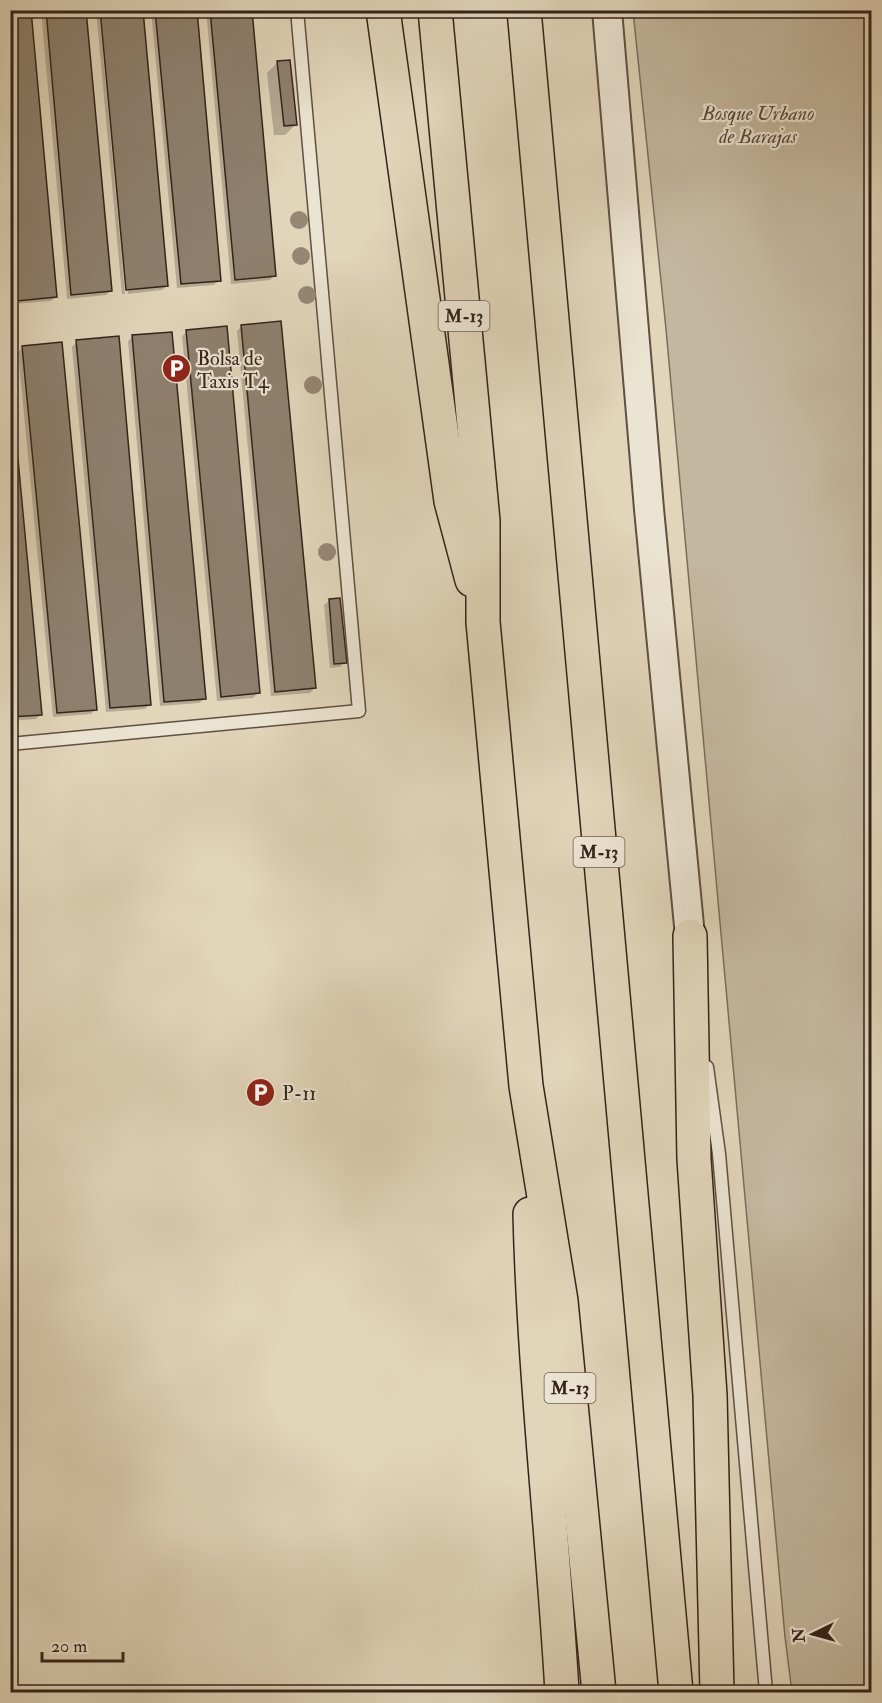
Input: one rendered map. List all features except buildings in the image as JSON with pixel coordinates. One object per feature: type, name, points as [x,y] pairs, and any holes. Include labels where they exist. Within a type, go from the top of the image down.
[{"type":"highway","points":[[383,10],[451,501],[483,622]]},
{"type":"highway","name":"M-13","points":[[435,10],[483,521],[483,622],[526,1086],[561,1301],[599,1692]]},
{"type":"highway","name":"M-13","points":[[524,10],[676,1692]]},
{"type":"highway","points":[[690,936],[694,1159],[710,1395],[717,1692]]},
{"type":"highway","points":[[526,1086],[532,1292],[562,1692]]},
{"type":"street","points":[[607,10],[649,509],[690,936]]},
{"type":"lane","points":[[10,744],[359,711],[297,10]]},
{"type":"lane","points":[[690,936],[719,1154],[766,1692]]},
{"type":"green space","name":"Bosque Urbano de Barajas","points":[[633,11],[871,11],[871,1692],[792,1692],[785,1637],[666,329]]},
{"type":"place","name":"Bolsa de Taxis T4","points":[[176,369]]},
{"type":"place","name":"P-11","points":[[261,1093]]}]
